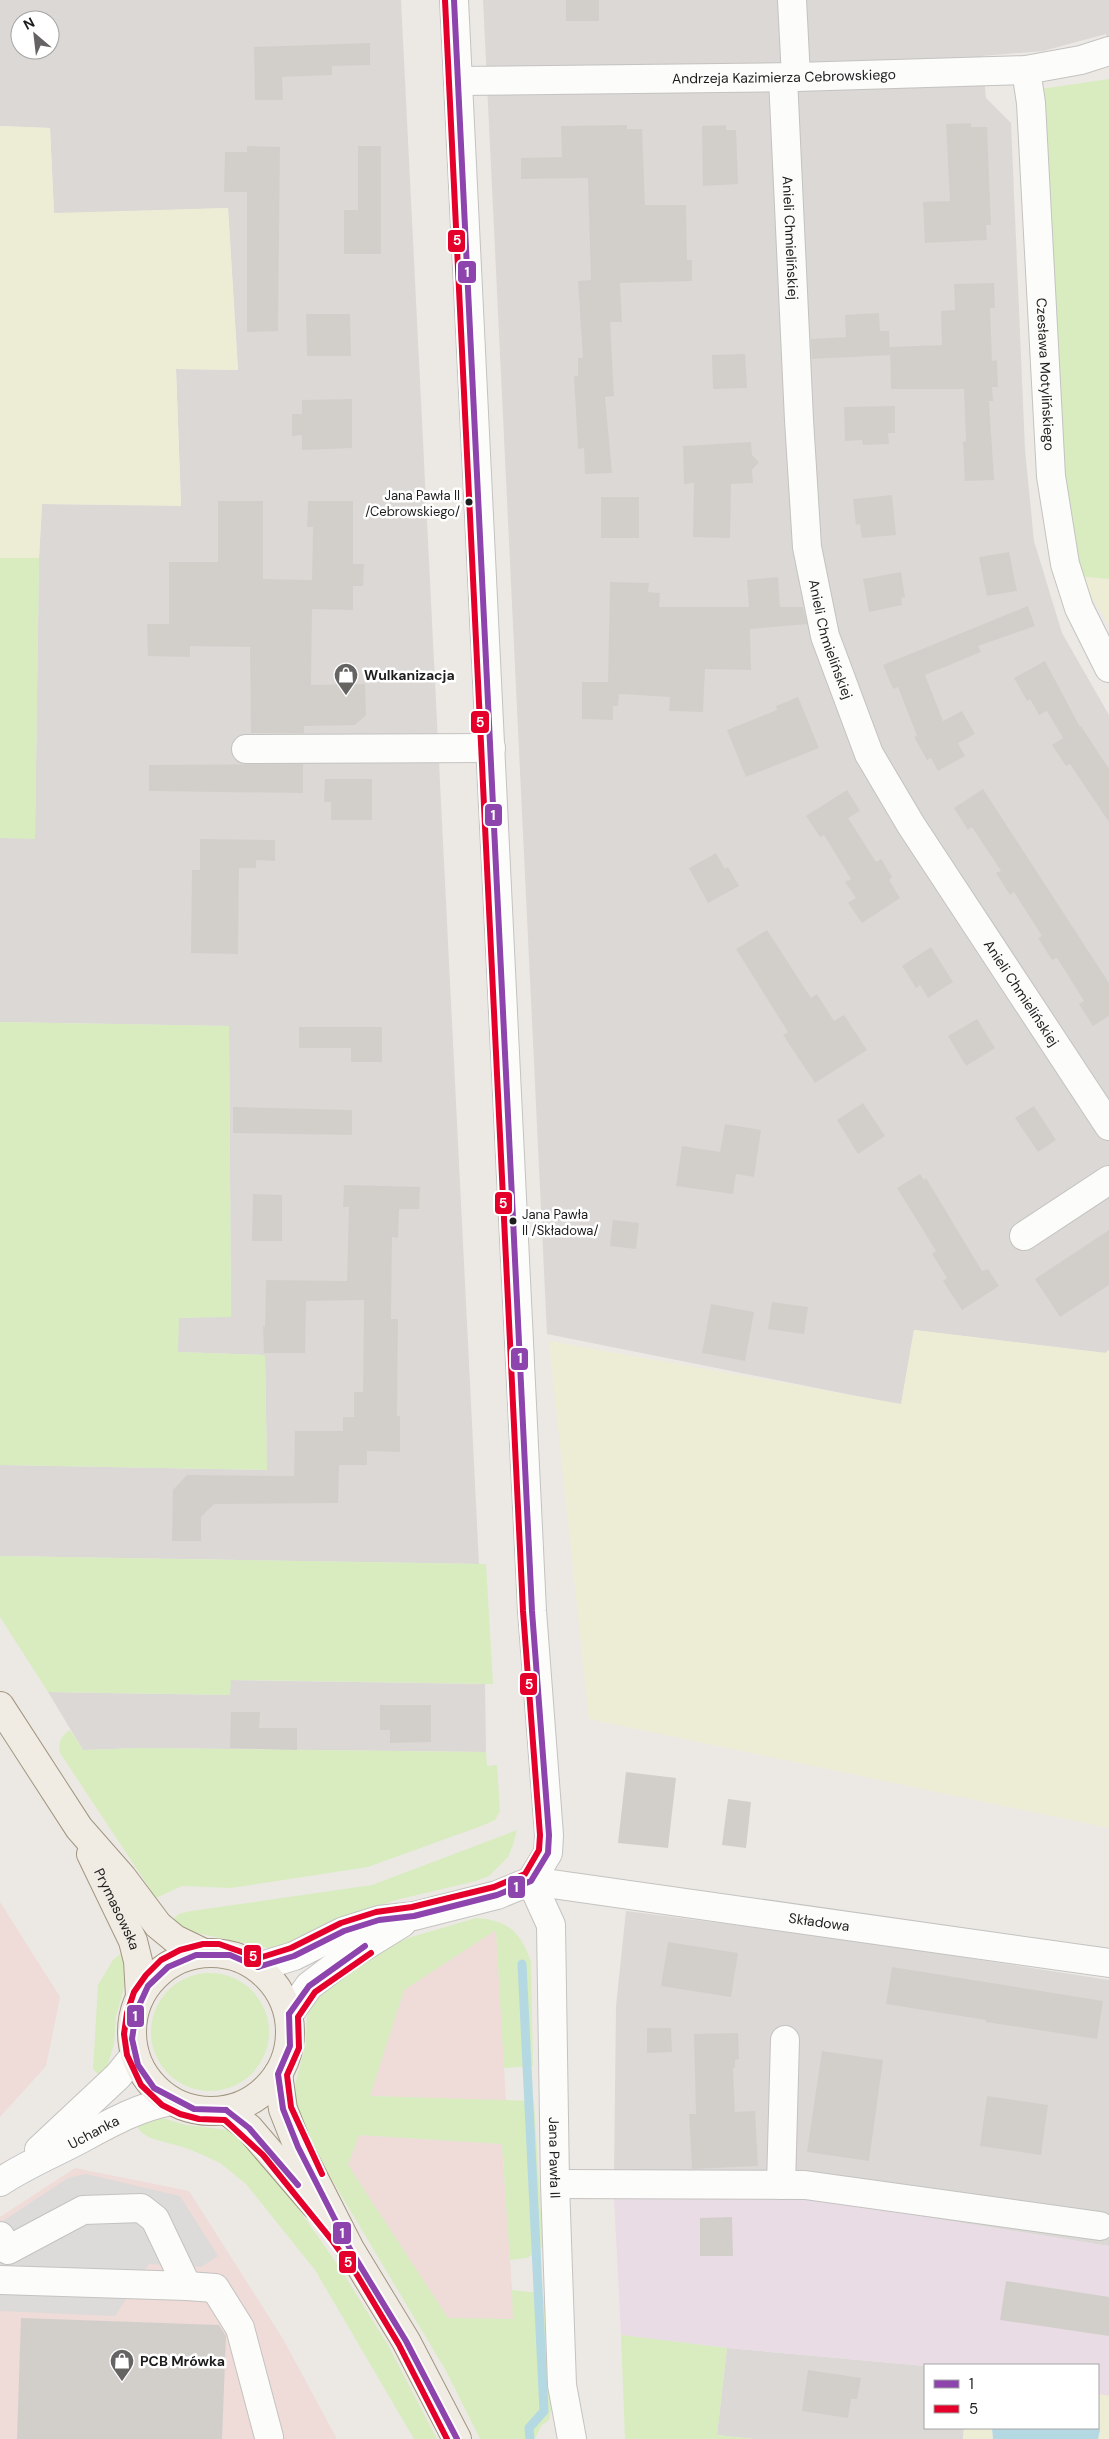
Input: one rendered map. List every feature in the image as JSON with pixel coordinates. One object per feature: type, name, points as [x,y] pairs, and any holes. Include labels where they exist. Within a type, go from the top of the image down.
[{"type":"main road","name":"Prymasowska","points":[[0,1706],[79,1828],[132,1941],[138,1962],[140,1996]]},
{"type":"main road","name":"Prymasowska","points":[[79,1828],[122,1877],[158,1924],[175,1939],[204,1953]]},
{"type":"main road","points":[[204,1953],[232,1955],[258,1967],[277,1988],[289,2014],[290,2046],[278,2074],[256,2098],[226,2110],[198,2110],[171,2101],[156,2089],[143,2073],[135,2055],[132,2029],[140,1996],[156,1975],[163,1970],[178,1960],[204,1953]]},
{"type":"main road","points":[[278,2074],[283,2109],[298,2147],[350,2249],[406,2342],[457,2439]]},
{"type":"main road","points":[[226,2110],[249,2128],[277,2159],[350,2249]]},
{"type":"street","points":[[258,1967],[294,1956],[344,1931],[379,1920],[414,1916],[497,1895],[531,1881],[548,1853],[549,1825],[531,1602],[492,748],[454,0]]},
{"type":"street","name":"Anieli Chmielińskiej","points":[[792,0],[790,77],[799,420],[807,547],[825,636],[869,754],[911,826],[1109,1126]]},
{"type":"street","name":"Andrzeja Kazimierza Cebrowskiego","points":[[458,81],[790,77],[1026,70],[1081,60],[1109,51]]},
{"type":"street","name":"Czesława Motylińskiego","points":[[1026,70],[1031,103],[1051,476],[1065,564],[1079,608],[1109,668]]},
{"type":"street","points":[[246,749],[492,748]]},
{"type":"street","points":[[1024,1236],[1109,1180]]},
{"type":"street","name":"Składowa","points":[[531,1881],[1109,1963]]},
{"type":"street","name":"Jana Pawła II","points":[[531,1881],[551,1925],[555,2184],[562,2385],[572,2439]]},
{"type":"street","points":[[289,2014],[309,1986],[347,1957],[414,1916]]},
{"type":"street","points":[[781,2184],[785,2040]]},
{"type":"street","name":"Uchanka","points":[[9,2176],[118,2076],[135,2055]]},
{"type":"street","name":"Uchanka","points":[[9,2176],[120,2117],[147,2106],[171,2101]]},
{"type":"street","points":[[555,2184],[805,2185],[1100,2226]]},
{"type":"street","points":[[0,2236],[8,2250],[83,2210],[141,2208],[155,2219],[187,2286]]},
{"type":"street","points":[[0,2280],[215,2288],[240,2328],[270,2437]]},
{"type":"shaded area","points":[[0,0],[401,0],[479,1564],[0,1556],[0,1465],[267,1470],[265,1355],[178,1352],[178,1318],[231,1316],[229,1026],[0,1022],[0,838],[35,838],[39,558],[42,504],[181,505],[176,369],[238,370],[228,208],[54,214],[50,128],[0,126]]},
{"type":"shaded area","points":[[483,0],[1109,0],[1109,51],[1106,34],[1043,51],[982,56],[986,98],[1011,123],[1025,450],[1034,541],[1062,633],[1109,715],[1109,1350],[1106,1353],[914,1330],[901,1405],[547,1334]]},
{"type":"shaded area","points":[[230,1680],[485,1684],[486,1752],[141,1748],[83,1750],[48,1692],[230,1695]]},
{"type":"shaded area","points":[[0,1902],[60,1997],[46,2066],[0,2117]]},
{"type":"shaded area","points":[[626,1911],[859,1941],[1109,1980],[1109,2246],[804,2198],[614,2172],[616,2006]]},
{"type":"shaded area","points":[[496,1930],[506,2101],[370,2096],[404,1990]]},
{"type":"shaded area","points":[[359,2135],[502,2144],[514,2319],[448,2318],[348,2165]]},
{"type":"shaded area","points":[[75,2168],[189,2191],[283,2339],[337,2439],[0,2439],[0,2217]]},
{"type":"shaded area","points":[[86,2174],[180,2196],[218,2256],[201,2267],[149,2264],[115,2316],[0,2311],[0,2223],[68,2178]]},
{"type":"shaded area","points":[[614,2198],[804,2198],[1109,2246],[1109,2396],[1099,2394],[1099,2364],[924,2364],[924,2366],[727,2348],[621,2335]]},
{"type":"shaded area","points":[[727,2348],[924,2366],[924,2429],[964,2429],[963,2439],[754,2439],[717,2435]]},
{"type":"green space","points":[[1109,79],[1109,579],[1079,576],[1064,480],[1027,91]]},
{"type":"green space","points":[[0,126],[50,128],[54,213],[228,208],[238,370],[176,369],[181,506],[42,504],[39,558],[0,558]]},
{"type":"green space","points":[[0,558],[39,558],[35,839],[0,838]]},
{"type":"green space","points":[[1079,576],[1109,579],[1109,625]]},
{"type":"green space","points":[[0,1022],[229,1026],[231,1317],[179,1318],[178,1352],[265,1355],[267,1470],[0,1465]]},
{"type":"green space","points":[[914,1330],[1105,1353],[1109,1350],[1109,1828],[589,1719],[549,1341],[901,1404]]},
{"type":"green space","points":[[0,1556],[486,1564],[493,1684],[231,1680],[230,1695],[48,1692],[0,1617]]},
{"type":"green space","points":[[70,1730],[83,1750],[141,1748],[486,1752],[487,1766],[497,1765],[500,1811],[495,1820],[484,1825],[368,1867],[231,1888],[182,1886],[156,1898],[60,1753],[59,1746],[61,1740]]},
{"type":"green space","points":[[517,1830],[508,1857],[489,1876],[476,1881],[396,1900],[364,1911],[302,1940],[272,1949],[187,1931],[172,1920],[179,1914],[191,1911],[372,1885]]},
{"type":"green space","points":[[476,1918],[497,1922],[512,1930],[523,1943],[531,1962],[533,2066],[504,2068],[496,1930],[404,1990],[370,2096],[534,2101],[543,2247],[527,2258],[510,2260],[502,2144],[359,2135],[348,2165],[448,2318],[513,2319],[512,2290],[539,2293],[545,2298],[551,2410],[549,2420],[541,2426],[535,2439],[480,2439],[446,2371],[310,2143],[292,2096],[306,2043],[307,2013],[313,2000],[375,1953],[408,1938]]},
{"type":"green space","points":[[125,1950],[128,1974],[116,2016],[114,2044],[107,2067],[100,2076],[93,2069],[98,1985],[113,1960]]},
{"type":"green space","points":[[210,1973],[233,1977],[252,1990],[265,2009],[269,2032],[265,2055],[252,2074],[233,2087],[210,2091],[187,2087],[168,2074],[155,2055],[151,2032],[155,2009],[168,1990],[187,1977]]},
{"type":"green space","points":[[159,2117],[186,2125],[228,2130],[241,2137],[269,2167],[340,2268],[388,2345],[437,2439],[414,2439],[315,2270],[246,2184],[220,2163],[186,2148],[150,2138],[141,2132],[133,2121]]},
{"type":"green space","points":[[621,2335],[727,2348],[717,2435],[754,2439],[625,2439]]},
{"type":"green space","points":[[1099,2394],[1109,2396],[1109,2439],[1098,2439],[1100,2430]]},
{"type":"green space","points":[[964,2429],[992,2429],[993,2439],[963,2439]]},
{"type":"water","points":[[992,2429],[1100,2430],[1098,2439],[993,2439]]},
{"type":"building","points":[[566,0],[599,0],[599,21],[566,21]]},
{"type":"building","points":[[370,43],[370,65],[332,66],[332,75],[282,77],[283,100],[255,100],[254,47]]},
{"type":"building","points":[[971,123],[971,127],[987,127],[991,225],[986,225],[987,240],[925,243],[923,202],[950,201],[946,124]]},
{"type":"building","points":[[627,125],[627,129],[642,129],[645,205],[686,205],[687,260],[692,260],[692,281],[620,283],[622,322],[610,322],[614,396],[605,397],[612,473],[585,474],[584,448],[578,449],[574,376],[578,376],[578,358],[583,358],[578,281],[591,280],[588,178],[521,179],[521,158],[562,157],[561,126]]},
{"type":"building","points":[[726,125],[726,130],[736,130],[738,184],[703,186],[702,126]]},
{"type":"building","points":[[247,146],[280,147],[278,331],[247,332],[247,192],[224,192],[225,152],[247,152]]},
{"type":"building","points":[[358,146],[381,146],[381,254],[344,254],[344,210],[358,210]]},
{"type":"building","points":[[994,283],[995,308],[990,308],[992,361],[997,360],[998,387],[992,387],[993,401],[989,401],[994,480],[965,481],[963,442],[966,441],[964,389],[891,389],[890,347],[942,345],[941,311],[955,310],[954,284]]},
{"type":"building","points":[[879,313],[880,331],[889,331],[890,355],[812,359],[811,339],[846,337],[845,315]]},
{"type":"building","points":[[306,314],[350,314],[351,356],[307,356]]},
{"type":"building","points":[[745,354],[747,388],[713,389],[712,355]]},
{"type":"building","points":[[352,399],[352,448],[302,450],[302,435],[292,436],[292,414],[302,414],[302,400]]},
{"type":"building","points":[[895,406],[895,433],[888,433],[889,444],[863,445],[862,440],[845,441],[844,407]]},
{"type":"building","points":[[751,442],[752,455],[759,462],[752,470],[753,483],[731,484],[730,538],[693,537],[694,483],[684,484],[683,446]]},
{"type":"building","points":[[892,495],[896,535],[862,538],[860,524],[856,525],[853,499]]},
{"type":"building","points":[[601,497],[639,497],[639,538],[601,538]]},
{"type":"building","points":[[218,501],[263,501],[263,579],[312,580],[313,527],[307,527],[308,501],[353,501],[353,564],[364,564],[363,586],[353,586],[353,610],[312,609],[311,685],[365,684],[366,715],[355,725],[304,726],[304,733],[251,733],[250,647],[190,646],[190,657],[148,656],[147,624],[169,624],[169,562],[218,562]]},
{"type":"building","points":[[1009,552],[1017,591],[987,596],[979,557]]},
{"type":"building","points":[[901,572],[905,597],[901,598],[902,605],[869,612],[863,579]]},
{"type":"building","points":[[778,577],[780,607],[803,607],[807,624],[750,629],[751,670],[705,669],[703,712],[669,711],[670,697],[619,694],[618,706],[613,706],[613,720],[582,719],[582,682],[608,682],[610,582],[649,583],[648,592],[660,593],[659,607],[749,607],[747,580]]},
{"type":"building","points":[[1028,606],[1035,626],[978,646],[981,652],[925,675],[943,721],[962,711],[975,734],[958,743],[965,756],[938,771],[931,758],[927,760],[914,737],[917,736],[898,687],[893,689],[883,665]]},
{"type":"building","points":[[1045,661],[1080,727],[1109,769],[1109,822],[1070,764],[1066,766],[1052,745],[1063,738],[1047,711],[1039,715],[1030,699],[1027,701],[1014,678]]},
{"type":"building","points":[[798,697],[819,748],[746,777],[727,730],[777,710],[776,706]]},
{"type":"building","points":[[303,764],[303,793],[149,791],[149,765]]},
{"type":"building","points":[[325,779],[372,779],[372,820],[331,820],[331,802],[324,802]]},
{"type":"building","points":[[983,789],[1109,983],[1109,1016],[1093,1026],[1079,1004],[1084,1001],[1057,958],[1052,960],[1038,938],[1042,936],[1014,892],[1010,895],[996,873],[1001,871],[972,827],[968,830],[954,808]]},
{"type":"building","points":[[847,790],[860,811],[848,818],[876,862],[881,859],[892,877],[889,880],[900,898],[862,923],[848,903],[856,898],[845,882],[851,879],[824,835],[820,837],[806,816]]},
{"type":"building","points":[[200,839],[275,840],[275,861],[256,860],[256,868],[239,868],[238,954],[191,953],[192,870],[200,870]]},
{"type":"building","points":[[716,853],[725,869],[728,867],[739,886],[708,903],[689,868]]},
{"type":"building","points":[[767,930],[811,998],[817,994],[834,1021],[844,1015],[867,1050],[815,1083],[783,1035],[788,1032],[736,949]]},
{"type":"building","points":[[931,947],[953,982],[928,998],[920,985],[916,988],[902,966]]},
{"type":"building","points":[[977,1019],[995,1048],[966,1066],[948,1036]]},
{"type":"building","points":[[299,1027],[382,1027],[382,1062],[351,1062],[351,1048],[299,1048]]},
{"type":"building","points":[[863,1103],[885,1136],[858,1154],[837,1120]]},
{"type":"building","points":[[1034,1106],[1056,1140],[1038,1152],[1015,1118]]},
{"type":"building","points":[[233,1107],[352,1110],[352,1135],[233,1133]]},
{"type":"building","points":[[725,1124],[761,1130],[754,1177],[736,1174],[733,1194],[676,1186],[682,1146],[720,1152]]},
{"type":"building","points":[[920,1174],[924,1180],[926,1178],[982,1271],[988,1269],[999,1286],[962,1310],[943,1281],[947,1278],[932,1254],[936,1251],[897,1188]]},
{"type":"building","points":[[344,1185],[420,1187],[419,1209],[399,1209],[398,1238],[392,1237],[391,1319],[398,1319],[397,1416],[400,1416],[400,1452],[367,1451],[367,1465],[339,1465],[338,1503],[214,1504],[201,1517],[201,1541],[172,1541],[173,1490],[187,1475],[294,1476],[295,1431],[343,1431],[343,1417],[354,1417],[354,1392],[363,1392],[364,1300],[306,1301],[305,1353],[264,1353],[263,1326],[265,1327],[266,1280],[347,1281],[349,1207],[343,1207]]},
{"type":"building","points":[[253,1194],[282,1195],[282,1241],[252,1241]]},
{"type":"building","points":[[613,1220],[639,1223],[636,1249],[610,1246]]},
{"type":"building","points":[[1109,1230],[1109,1285],[1060,1317],[1035,1279]]},
{"type":"building","points":[[772,1302],[808,1307],[804,1334],[768,1329]]},
{"type":"building","points":[[711,1304],[754,1312],[745,1361],[702,1353]]},
{"type":"building","points":[[380,1705],[431,1705],[431,1742],[390,1743],[390,1730],[380,1730]]},
{"type":"building","points":[[231,1712],[260,1712],[259,1728],[297,1728],[297,1750],[230,1748]]},
{"type":"building","points":[[626,1772],[676,1778],[668,1848],[618,1843]]},
{"type":"building","points":[[728,1799],[751,1802],[746,1848],[722,1845]]},
{"type":"building","points":[[668,1942],[738,1953],[731,1997],[661,1986]]},
{"type":"building","points":[[892,1967],[1103,2001],[1097,2039],[886,2004]]},
{"type":"building","points":[[647,2028],[671,2028],[672,2052],[647,2053]]},
{"type":"building","points":[[738,2033],[739,2059],[735,2060],[735,2068],[733,2068],[735,2112],[755,2111],[758,2166],[692,2169],[689,2114],[696,2114],[694,2034]]},
{"type":"building","points":[[822,2051],[883,2060],[869,2161],[807,2152]]},
{"type":"building","points":[[987,2096],[1048,2105],[1041,2155],[980,2146]]},
{"type":"building","points":[[732,2217],[733,2256],[700,2256],[700,2218]]},
{"type":"building","points":[[1006,2281],[1109,2297],[1109,2336],[1000,2320]]},
{"type":"building","name":"PCB Mrówka","points":[[21,2318],[219,2325],[226,2336],[222,2439],[17,2439]]},
{"type":"building","points":[[808,2370],[861,2378],[857,2399],[851,2399],[848,2418],[802,2411]]},
{"type":"waterway","points":[[522,1964],[544,2411],[529,2428],[530,2439]]},
{"type":"transit line","name":"5","points":[[445,0],[523,1611],[540,1835],[539,1850],[525,1874],[494,1887],[412,1907],[376,1912],[341,1923],[291,1948],[259,1958],[219,1944],[203,1944],[180,1950],[161,1960],[146,1975],[134,1992],[127,2013],[124,2034],[127,2055],[141,2085],[162,2105],[180,2114],[199,2119],[225,2120],[263,2155],[331,2239],[357,2275],[399,2345],[447,2439]]},
{"type":"transit line","name":"1","points":[[258,1967],[294,1956],[344,1931],[379,1920],[414,1916],[497,1895],[531,1881],[548,1853],[549,1835],[532,1611],[454,0]]},
{"type":"transit line","name":"1","points":[[289,2014],[309,1986],[365,1946]]},
{"type":"transit line","name":"5","points":[[322,2174],[291,2107],[287,2075],[299,2048],[298,2017],[315,1992],[371,1953]]},
{"type":"transit line","name":"1","points":[[226,2110],[194,2109],[154,2088],[138,2065],[132,2039],[136,2012],[148,1986],[168,1967],[196,1955],[230,1955],[258,1967]]},
{"type":"transit line","name":"1","points":[[289,2014],[290,2046],[278,2074],[283,2109],[298,2147],[350,2249],[406,2341],[457,2439]]},
{"type":"transit line","name":"1","points":[[226,2110],[249,2128],[298,2185]]},
{"type":"place","name":"Jana Pawła II /Cebrowskiego/","points":[[469,502]]},
{"type":"place","name":"Wulkanizacja","points":[[346,696]]},
{"type":"place","name":"Jana Pawła II /Składowa/","points":[[513,1221]]},
{"type":"place","name":"PCB Mrówka","points":[[122,2382]]}]
